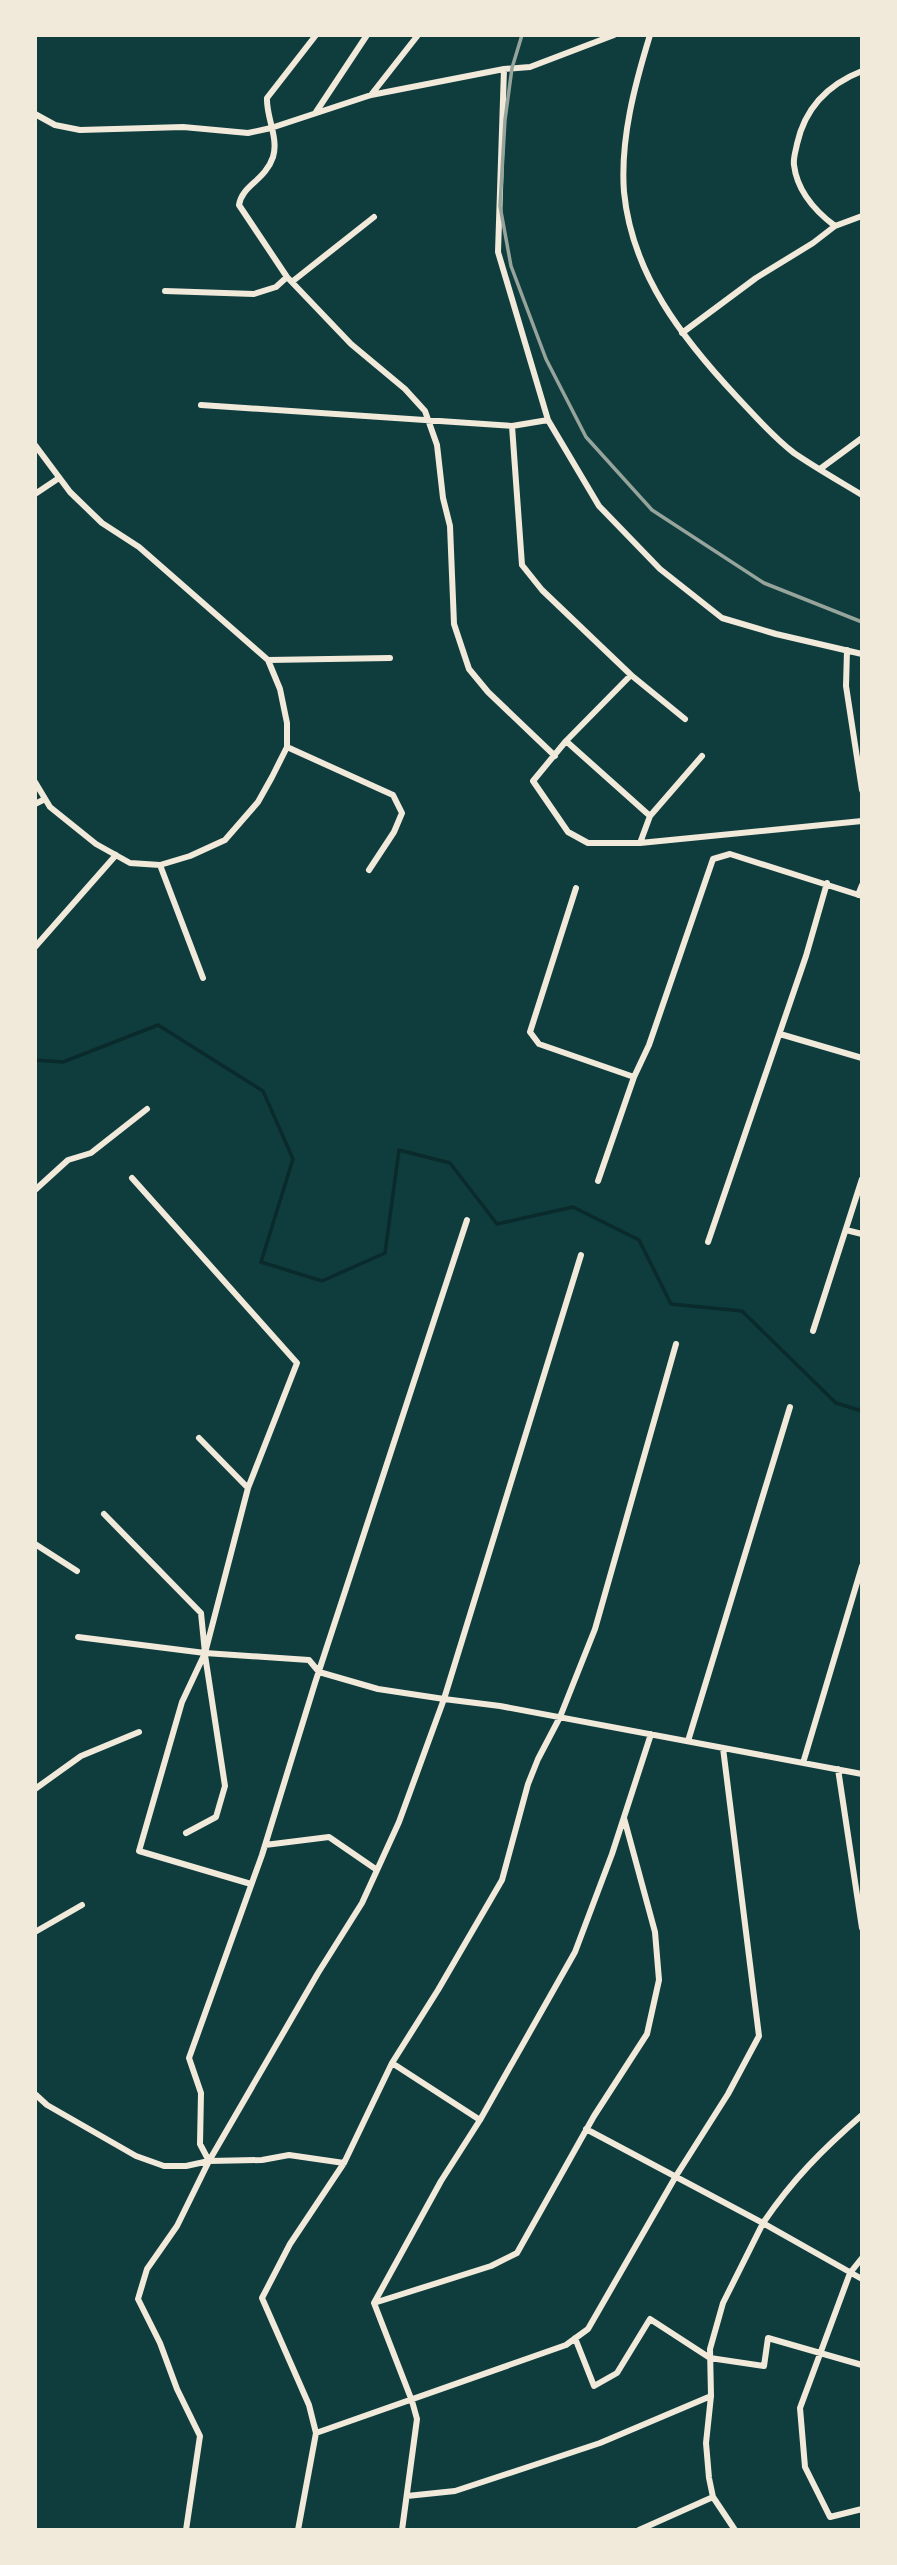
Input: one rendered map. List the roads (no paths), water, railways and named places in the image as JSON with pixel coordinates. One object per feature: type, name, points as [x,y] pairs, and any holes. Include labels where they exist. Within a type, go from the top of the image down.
[{"type":"street","points":[[316,35],[267,98],[275,148],[268,170],[244,191],[239,205],[290,279],[351,344],[405,389],[425,411],[430,421],[450,527],[454,624],[469,668],[488,692],[555,756]]},
{"type":"street","points":[[316,112],[366,35]]},
{"type":"street","points":[[371,95],[418,35]]},
{"type":"street","points":[[35,114],[55,125],[80,130],[183,127],[248,133],[371,95],[504,69],[530,67],[614,35]]},
{"type":"street","points":[[650,35],[629,118],[624,168],[631,232],[638,255],[662,304],[716,375],[771,433],[793,452],[862,495]]},
{"type":"street","points":[[504,69],[498,252],[548,420],[599,506],[660,569],[722,618],[862,654]]},
{"type":"street","points":[[835,226],[817,212],[800,186],[793,163],[800,130],[817,102],[833,85],[862,71]]},
{"type":"street","points":[[682,332],[756,278],[813,243],[835,226],[862,216]]},
{"type":"street","points":[[165,291],[254,294],[276,287],[374,217]]},
{"type":"street","points":[[201,405],[513,426],[548,420]]},
{"type":"street","points":[[513,426],[522,565],[542,590],[631,675],[685,719]]},
{"type":"street","points":[[820,469],[862,438]]},
{"type":"street","points":[[35,445],[70,492],[102,523],[139,547],[268,660],[280,689],[288,723],[287,747],[258,802],[225,840],[190,856],[160,865],[130,863],[68,824],[50,807],[35,782]]},
{"type":"street","points":[[35,494],[59,478]]},
{"type":"street","points":[[848,650],[846,685],[862,790]]},
{"type":"street","points":[[268,660],[390,658]]},
{"type":"street","points":[[631,675],[566,741],[533,781],[568,832],[588,843],[640,843],[862,821]]},
{"type":"street","points":[[566,741],[650,816]]},
{"type":"street","points":[[287,747],[393,795],[402,813],[394,832],[369,870]]},
{"type":"street","points":[[640,843],[650,816],[702,756]]},
{"type":"street","points":[[35,804],[45,799]]},
{"type":"street","points":[[598,1181],[634,1077],[649,1045],[713,859],[730,854],[860,895],[862,885]]},
{"type":"street","points":[[35,947],[116,855]]},
{"type":"street","points":[[160,865],[203,978]]},
{"type":"street","points":[[708,1242],[806,956],[827,883]]},
{"type":"street","points":[[576,888],[530,1031],[539,1044],[634,1077]]},
{"type":"street","points":[[780,1034],[862,1058]]},
{"type":"street","points":[[35,1190],[68,1160],[91,1153],[147,1109]]},
{"type":"street","points":[[132,1178],[298,1363],[248,1488],[205,1653],[182,1702],[138,1850],[251,1884]]},
{"type":"street","points":[[813,1331],[862,1179]]},
{"type":"street","points":[[209,2161],[200,2144],[201,2093],[189,2058],[265,1845],[467,1220]]},
{"type":"street","points":[[846,1230],[862,1234]]},
{"type":"street","points":[[186,2530],[200,2436],[138,2299],[148,2269],[177,2226],[209,2161],[318,1973],[362,1903],[399,1822],[444,1699],[581,1255]]},
{"type":"street","points":[[298,2530],[316,2433],[309,2405],[262,2298],[290,2244],[344,2163],[392,2063],[502,1880],[528,1784],[560,1717],[595,1629],[676,1344]]},
{"type":"street","points":[[688,1741],[790,1407]]},
{"type":"street","points":[[199,1438],[248,1488]]},
{"type":"street","points":[[104,1514],[201,1612],[225,1786],[216,1817],[186,1833]]},
{"type":"street","points":[[35,1544],[77,1571]]},
{"type":"street","points":[[803,1763],[862,1566]]},
{"type":"street","points":[[78,1637],[205,1653],[309,1660],[319,1672],[378,1689],[500,1706],[862,1774]]},
{"type":"street","points":[[35,1789],[81,1756],[139,1732]]},
{"type":"street","points":[[374,2303],[575,1952],[651,1734]]},
{"type":"street","points":[[316,2433],[566,2345],[588,2329],[676,2176],[728,2094],[759,2036],[723,1748]]},
{"type":"street","points":[[838,1769],[862,1928]]},
{"type":"street","points":[[374,2303],[491,2266],[517,2253],[586,2129],[647,2034],[659,1980],[655,1932],[624,1817]]},
{"type":"street","points":[[265,1845],[329,1837],[377,1870]]},
{"type":"street","points":[[35,1932],[82,1905]]},
{"type":"street","points":[[392,2063],[480,2120]]},
{"type":"street","points":[[35,2094],[47,2105],[136,2156],[164,2166],[186,2166],[209,2161],[262,2160],[289,2155],[344,2163]]},
{"type":"street","points":[[735,2530],[713,2497],[706,2443],[710,2349],[723,2303],[764,2223],[780,2199],[817,2154],[862,2115]]},
{"type":"street","points":[[586,2129],[764,2223],[862,2279]]},
{"type":"street","points":[[862,2258],[850,2273],[800,2408],[805,2468],[830,2517],[862,2509]]},
{"type":"street","points":[[374,2303],[417,2419],[402,2530]]},
{"type":"street","points":[[575,2338],[594,2386],[617,2374],[650,2319],[710,2358],[764,2366],[768,2338],[862,2365]]},
{"type":"street","points":[[407,2496],[455,2491],[600,2443],[710,2396]]},
{"type":"street","points":[[639,2530],[713,2497]]},
{"type":"waterway","points":[[35,1060],[63,1062],[158,1025],[263,1091],[293,1159],[261,1262],[322,1281],[385,1253],[399,1150],[450,1163],[497,1224],[573,1207],[639,1240],[671,1304],[742,1311],[836,1403],[862,1411]]},
{"type":"railway","points":[[522,35],[512,68],[505,120],[500,206],[511,266],[546,359],[586,437],[652,510],[764,583],[862,622]]}]
